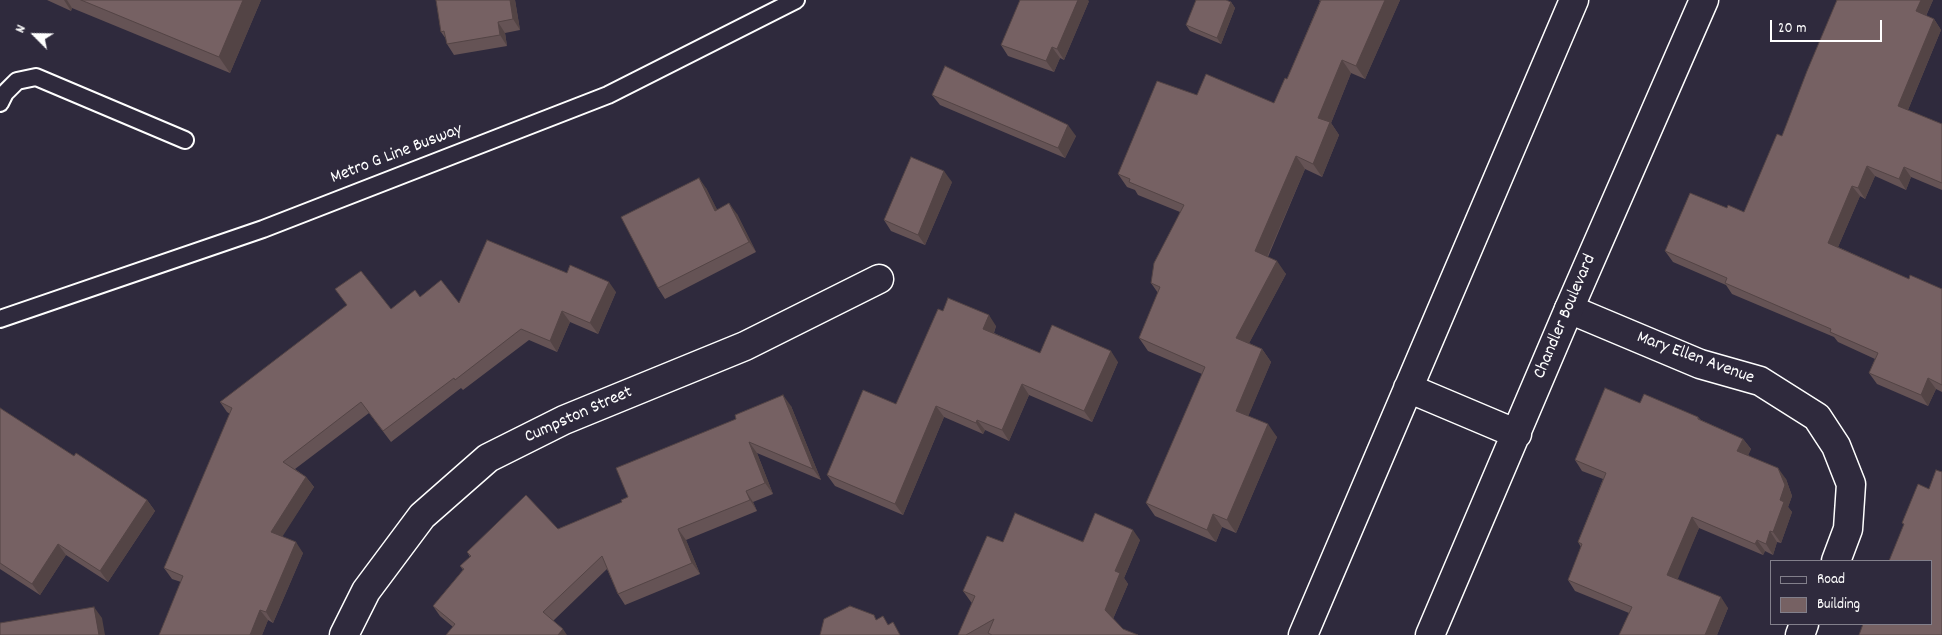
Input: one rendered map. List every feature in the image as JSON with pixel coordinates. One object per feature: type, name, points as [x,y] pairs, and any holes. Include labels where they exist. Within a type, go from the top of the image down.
[{"type":"street","points":[[1303,635],[1574,0]]},
{"type":"street","name":"Chandler Boulevard","points":[[1430,635],[1569,309],[1704,0]]},
{"type":"street","name":"Cumpston Street","points":[[344,635],[366,591],[422,516],[488,458],[564,420],[745,346],[879,279]]},
{"type":"street","name":"Mary Ellen Avenue","points":[[1569,309],[1700,364],[1760,381],[1817,418],[1836,446],[1851,484],[1848,529],[1836,560]]},
{"type":"street","points":[[1408,388],[1516,434]]},
{"type":"lane","name":"Metro G Line Busway","points":[[0,319],[263,229],[608,95],[796,0]]},
{"type":"lane","points":[[0,103],[4,93],[17,81],[36,77],[185,140]]},
{"type":"building","points":[[81,0],[243,0],[219,57]]},
{"type":"building","points":[[436,0],[510,0],[513,19],[498,22],[500,35],[447,44],[444,31],[441,32]]},
{"type":"building","points":[[1020,0],[1078,0],[1057,49],[1052,47],[1046,61],[1001,45]]},
{"type":"building","points":[[1196,0],[1226,0],[1231,2],[1217,38],[1186,25]]},
{"type":"building","points":[[1321,0],[1385,0],[1356,66],[1342,60],[1318,118],[1330,122],[1313,164],[1296,156],[1255,251],[1277,261],[1236,338],[1262,349],[1236,411],[1268,424],[1227,520],[1213,514],[1207,530],[1146,503],[1205,367],[1139,338],[1160,287],[1151,283],[1154,263],[1184,205],[1129,182],[1130,179],[1118,174],[1157,81],[1197,95],[1206,74],[1274,103],[1285,78],[1287,79]]},
{"type":"building","points":[[1837,0],[1921,0],[1916,11],[1934,19],[1898,106],[1942,124],[1942,183],[1904,167],[1899,179],[1867,166],[1858,188],[1852,186],[1828,243],[1909,279],[1910,275],[1942,289],[1942,385],[1928,378],[1921,395],[1869,373],[1878,353],[1830,332],[1831,329],[1725,283],[1727,278],[1665,251],[1690,193],[1727,208],[1728,205],[1744,212],[1777,134],[1782,136]]},
{"type":"building","points":[[945,66],[1068,125],[1058,148],[932,95]]},
{"type":"building","points":[[911,157],[944,171],[918,235],[884,220]]},
{"type":"building","points":[[699,178],[715,211],[729,203],[749,242],[658,288],[621,217]]},
{"type":"building","points":[[487,240],[567,273],[570,265],[609,282],[590,323],[562,311],[550,341],[521,329],[455,380],[454,378],[383,431],[361,402],[283,462],[306,477],[271,532],[296,542],[266,612],[260,610],[250,635],[159,635],[183,576],[164,568],[232,408],[220,402],[347,305],[335,289],[361,271],[391,309],[415,290],[420,297],[441,280],[459,303]]},
{"type":"building","points":[[948,298],[989,315],[983,329],[1040,353],[1052,325],[1111,351],[1084,411],[1022,384],[1002,430],[977,420],[976,423],[936,406],[895,504],[827,475],[863,390],[896,404],[938,309],[943,311]]},
{"type":"building","points":[[1605,388],[1640,403],[1644,394],[1743,439],[1737,451],[1778,468],[1785,485],[1780,500],[1784,502],[1773,532],[1770,531],[1766,544],[1757,540],[1755,544],[1692,517],[1667,575],[1721,597],[1705,635],[1619,635],[1632,607],[1568,580],[1582,544],[1578,542],[1606,473],[1575,460]]},
{"type":"building","points":[[783,395],[813,469],[749,442],[765,483],[746,491],[750,500],[678,529],[692,563],[618,594],[602,556],[543,612],[563,629],[558,635],[446,635],[455,624],[433,606],[464,569],[460,566],[471,556],[467,552],[526,495],[558,529],[622,502],[621,500],[628,497],[616,468],[736,419],[735,415]]},
{"type":"building","points":[[0,408],[74,456],[76,453],[147,500],[100,571],[58,544],[32,584],[0,563]]},
{"type":"building","points":[[1936,470],[1942,472],[1942,635],[1859,635],[1863,625],[1932,625],[1932,560],[1889,560],[1918,484],[1929,489]]},
{"type":"building","points":[[1015,513],[1083,542],[1095,513],[1133,530],[1115,571],[1120,573],[1105,610],[1123,629],[1138,635],[992,635],[988,633],[994,619],[966,635],[958,635],[975,596],[963,591],[987,536],[1003,542]]},
{"type":"building","points":[[850,606],[874,615],[876,620],[883,616],[888,625],[893,622],[900,635],[820,635],[824,619]]},
{"type":"building","points":[[94,607],[99,635],[0,635],[0,623]]}]
